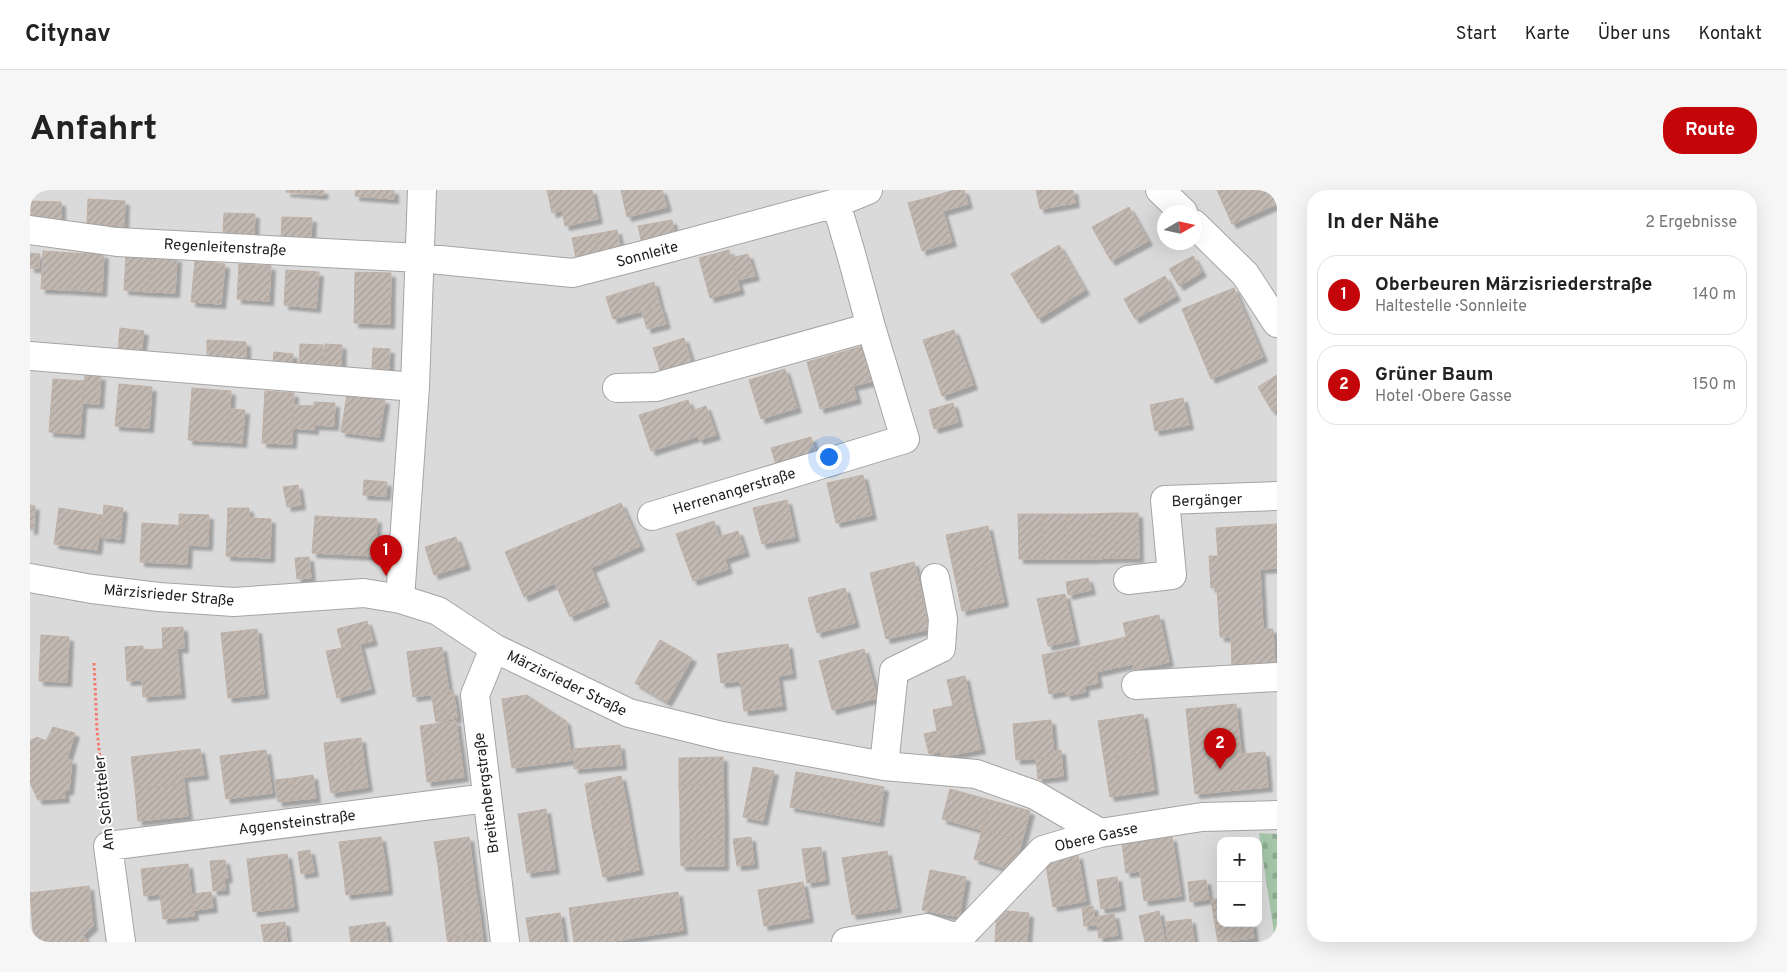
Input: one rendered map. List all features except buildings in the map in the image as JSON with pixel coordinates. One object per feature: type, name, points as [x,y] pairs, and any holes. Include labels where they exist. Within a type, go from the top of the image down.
[{"type":"street","points":[[400,599],[415,387],[422,190]]},
{"type":"street","name":"Sonnleite","points":[[420,258],[573,273],[836,203],[868,190]]},
{"type":"street","points":[[1160,190],[1176,205]]},
{"type":"street","name":"Herrenangerstraße","points":[[652,516],[906,439],[871,327],[836,203]]},
{"type":"street","name":"Regenleitenstraße","points":[[30,230],[116,242],[420,258]]},
{"type":"street","points":[[1202,232],[1245,274],[1277,323]]},
{"type":"street","points":[[617,388],[656,387],[871,327]]},
{"type":"street","points":[[30,356],[415,387]]},
{"type":"street","name":"Bergänger","points":[[1128,580],[1172,575],[1165,500],[1277,496]]},
{"type":"street","name":"Märzisrieder Straße","points":[[30,578],[92,589],[149,596],[234,602],[364,593],[400,599],[438,611],[494,648],[629,713],[722,736],[884,766],[976,774],[1035,795],[1100,833]]},
{"type":"street","points":[[884,766],[894,672],[941,648],[943,619],[935,578]]},
{"type":"street","name":"Breitenbergstraße","points":[[494,648],[475,695],[505,942]]},
{"type":"street","points":[[1136,685],[1277,677]]},
{"type":"street","name":"Aggensteinstraße","points":[[108,846],[487,798]]},
{"type":"street","name":"Obere Gasse","points":[[956,940],[1043,850],[1100,833],[1202,817],[1277,815]]},
{"type":"street","name":"Am Schötteler","points":[[108,846],[121,942]]},
{"type":"street","points":[[846,942],[927,928],[956,940]]},
{"type":"path","name":"Am Schötteler","points":[[94,663],[97,729],[108,846]]},
{"type":"shaded area","points":[[30,190],[1277,190],[1277,942],[30,942]]},
{"type":"green space","points":[[1259,833],[1277,834],[1277,932],[1274,933],[1262,853],[1262,837],[1260,837]]},
{"type":"place","name":"Oberbeuren Märzisriederstraße","points":[[386,576]]},
{"type":"place","name":"Grüner Baum","points":[[1220,769]]}]
